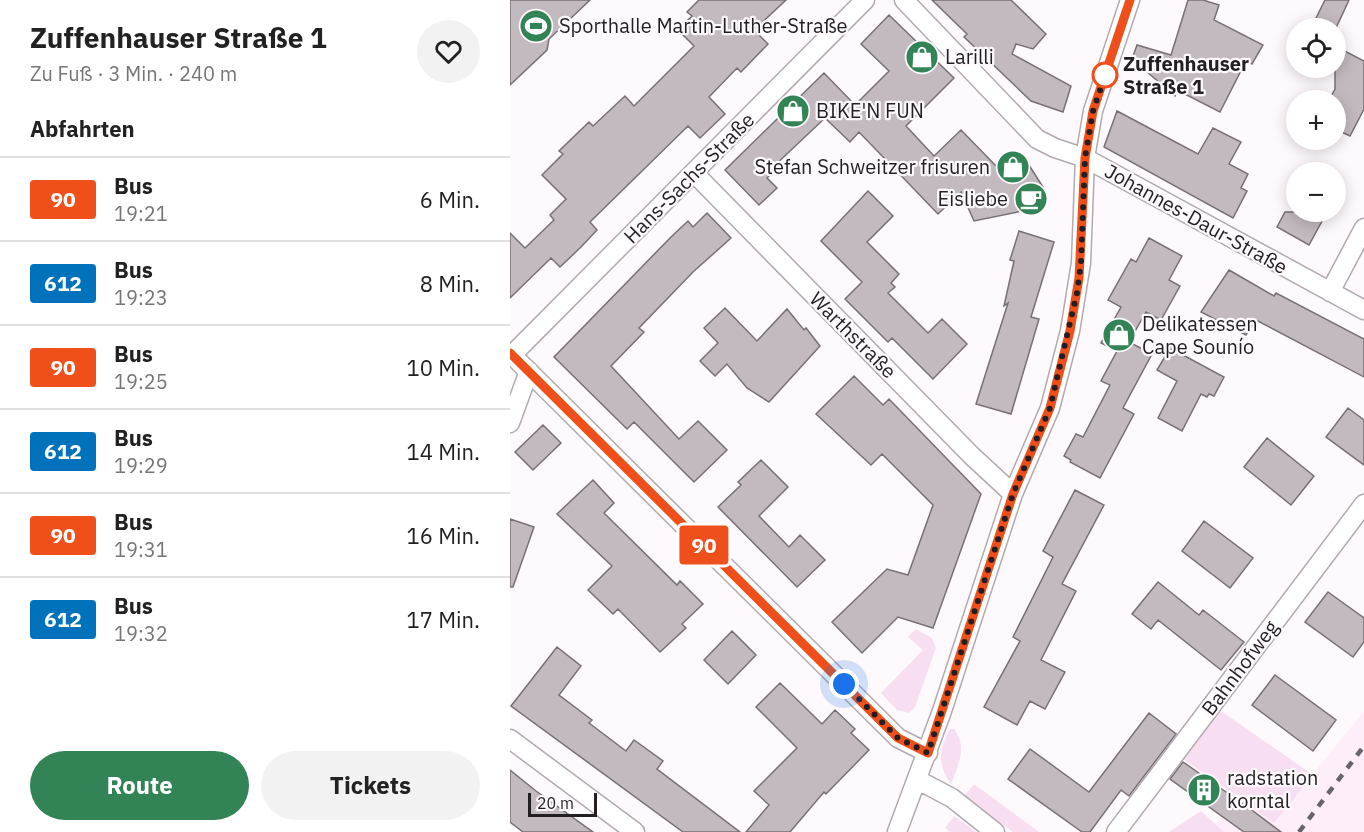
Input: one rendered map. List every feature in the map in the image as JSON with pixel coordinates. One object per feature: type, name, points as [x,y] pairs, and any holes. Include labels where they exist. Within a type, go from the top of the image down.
[{"type":"street","name":"Hans-Sachs-Straße","points":[[511,354],[695,174],[865,0]]},
{"type":"street","name":"Johannes-Daur-Straße","points":[[904,0],[1037,139],[1085,158],[1364,310]]},
{"type":"street","points":[[897,832],[928,753],[1013,494],[1050,408],[1070,331],[1081,263],[1085,158],[1093,111],[1130,0]]},
{"type":"street","name":"Warthstraße","points":[[695,174],[1013,494]]},
{"type":"street","points":[[1330,292],[1364,228]]},
{"type":"street","points":[[511,354],[898,738],[928,753]]},
{"type":"street","points":[[510,423],[528,371]]},
{"type":"street","name":"Bahnhofweg","points":[[1116,832],[1364,504]]},
{"type":"street","points":[[510,739],[635,832]]},
{"type":"street","points":[[918,780],[952,798],[995,832]]},
{"type":"shaded area","points":[[916,629],[932,638],[936,648],[915,707],[909,713],[897,710],[881,693],[923,650],[908,637]]},
{"type":"shaded area","points":[[1208,702],[1313,775],[1274,823],[1179,756]]},
{"type":"shaded area","points":[[1364,711],[1364,832],[1210,832],[1238,796],[1274,822]]},
{"type":"shaded area","points":[[950,729],[954,729],[958,736],[961,750],[951,784],[943,770],[941,757]]},
{"type":"shaded area","points":[[974,784],[1039,832],[1013,832],[964,796]]},
{"type":"shaded area","points":[[1201,811],[1224,832],[1169,832]]},
{"type":"shaded area","points":[[954,816],[976,832],[950,832],[945,828]]},
{"type":"building","name":"Sporthalle Martin-Luther-Straße","points":[[510,0],[590,0],[549,39],[547,50],[510,85]]},
{"type":"building","points":[[699,0],[786,0],[754,30],[768,44],[741,72],[737,68],[709,97],[725,114],[700,138],[688,126],[590,222],[597,230],[581,247],[560,267],[551,258],[510,298],[510,233],[525,248],[554,220],[550,215],[566,199],[542,175],[563,154],[559,151],[589,122],[593,126],[625,96],[634,106],[694,46],[678,30],[692,16],[687,12]]},
{"type":"building","points":[[932,0],[1011,0],[1046,34],[1033,49],[1016,44],[1012,54],[1071,86],[1063,112],[1031,101],[964,37],[967,34]]},
{"type":"building","points":[[1188,0],[1203,0],[1219,5],[1214,20],[1263,45],[1252,64],[1246,61],[1220,112],[1177,90],[1175,96],[1132,59],[1137,45],[1171,55]]},
{"type":"building","points":[[1325,0],[1349,0],[1341,18],[1316,18]]},
{"type":"building","points":[[889,15],[954,78],[906,126],[934,156],[961,130],[1000,170],[1015,158],[1027,162],[1043,187],[1034,192],[1037,208],[974,221],[961,192],[938,214],[859,132],[850,142],[825,118],[772,168],[774,171],[767,178],[777,188],[759,205],[725,170],[824,73],[855,105],[889,71],[861,44]]},
{"type":"building","points":[[1346,52],[1364,61],[1364,109],[1350,136],[1346,134],[1346,90],[1335,89],[1335,78],[1346,78]]},
{"type":"building","points":[[1117,111],[1198,154],[1213,128],[1241,142],[1229,164],[1248,174],[1241,188],[1247,191],[1233,218],[1104,147]]},
{"type":"building","points":[[868,191],[893,216],[867,242],[899,274],[891,283],[895,287],[888,293],[928,333],[942,319],[967,344],[933,379],[892,338],[888,342],[845,299],[862,282],[821,241]]},
{"type":"building","points":[[1285,212],[1286,222],[1322,222],[1309,245],[1277,227]]},
{"type":"building","points":[[707,213],[731,238],[693,272],[639,328],[644,332],[611,366],[679,439],[698,421],[727,450],[694,482],[634,422],[627,429],[554,357],[688,221],[693,227]]},
{"type":"building","points":[[1019,231],[1054,242],[1031,317],[1039,319],[1011,414],[976,404],[1008,303],[1004,306],[1014,261],[1010,260]]},
{"type":"building","points":[[1149,238],[1182,256],[1169,280],[1180,286],[1161,320],[1146,312],[1129,342],[1152,354],[1123,408],[1134,414],[1100,478],[1070,462],[1071,460],[1064,456],[1076,434],[1083,437],[1110,385],[1101,381],[1117,351],[1101,343],[1121,307],[1108,300],[1131,259],[1136,262]]},
{"type":"building","points":[[1229,270],[1274,296],[1276,293],[1364,339],[1364,377],[1256,320],[1246,335],[1201,312]]},
{"type":"building","points":[[725,308],[757,341],[787,309],[820,346],[769,402],[747,388],[727,364],[715,376],[700,361],[718,343],[704,328]]},
{"type":"building","points":[[1170,348],[1224,377],[1214,396],[1209,394],[1207,397],[1201,394],[1182,431],[1158,418],[1177,381],[1157,370]]},
{"type":"building","points":[[854,376],[883,405],[889,399],[981,494],[933,628],[898,617],[862,653],[832,622],[887,569],[908,575],[933,505],[882,454],[871,465],[816,414]]},
{"type":"building","points":[[1348,408],[1364,420],[1364,465],[1326,437]]},
{"type":"building","points":[[543,425],[561,443],[533,470],[515,452]]},
{"type":"building","points":[[1267,438],[1314,476],[1291,505],[1244,467]]},
{"type":"building","points":[[761,460],[788,487],[759,516],[789,547],[800,535],[825,560],[797,587],[718,507],[741,485],[738,482]]},
{"type":"building","points":[[593,480],[614,503],[604,513],[677,585],[680,581],[703,604],[682,624],[686,628],[660,652],[618,609],[613,614],[588,590],[612,566],[557,514]]},
{"type":"building","points":[[1075,490],[1104,505],[1062,584],[1076,591],[1041,660],[1065,672],[1045,709],[1030,701],[1017,725],[984,707],[1020,641],[1013,637],[1053,557],[1043,551]]},
{"type":"building","points":[[510,519],[534,527],[513,587],[510,587]]},
{"type":"building","points":[[1204,521],[1253,558],[1230,588],[1182,551]]},
{"type":"building","points":[[1158,582],[1199,615],[1203,610],[1244,642],[1221,670],[1158,620],[1151,629],[1132,614]]},
{"type":"building","points":[[1328,592],[1364,618],[1364,642],[1353,657],[1305,622]]},
{"type":"building","points":[[732,631],[756,655],[728,684],[704,660]]},
{"type":"building","points":[[557,647],[581,666],[559,695],[592,720],[589,723],[626,751],[634,740],[663,761],[657,769],[740,832],[683,832],[511,706]]},
{"type":"building","points":[[1275,675],[1336,720],[1313,751],[1252,705]]},
{"type":"building","points":[[780,683],[822,724],[835,710],[855,729],[851,733],[869,750],[826,794],[824,792],[790,832],[746,832],[769,805],[754,791],[797,748],[756,707]]},
{"type":"building","points":[[1149,713],[1176,734],[1129,796],[1121,790],[1090,832],[1082,832],[1008,779],[1030,749],[1089,792]]},
{"type":"building","name":"radstation korntal","points":[[1183,762],[1281,832],[1244,832],[1170,779]]},
{"type":"building","points":[[510,770],[593,832],[523,832],[510,822]]},
{"type":"railway","points":[[1299,832],[1364,746]]},
{"type":"bus line","name":"90","points":[[510,353],[898,738],[928,753],[1013,494],[1050,408],[1070,331],[1079,278],[1085,158],[1093,111],[1130,0]]},
{"type":"place","name":"Sporthalle Martin-Luther-Straße","points":[[536,26]]},
{"type":"place","name":"Larilli","points":[[922,57]]},
{"type":"place","name":"Zuffenhauser Straße 1","points":[[1105,75]]},
{"type":"place","name":"BIKE'N FUN","points":[[793,111]]},
{"type":"place","name":"Stefan Schweitzer frisuren","points":[[1013,167]]},
{"type":"place","name":"Eisliebe","points":[[1031,199]]},
{"type":"place","name":"Delikatessen Cape Sounío","points":[[1119,335]]},
{"type":"place","name":"radstation korntal","points":[[1204,790]]},
{"type":"route","points":[[844,684],[898,738],[928,753],[1013,494],[1050,408],[1070,331],[1077,293],[1083,232],[1085,158],[1093,111],[1106,73],[1105,75]]}]
